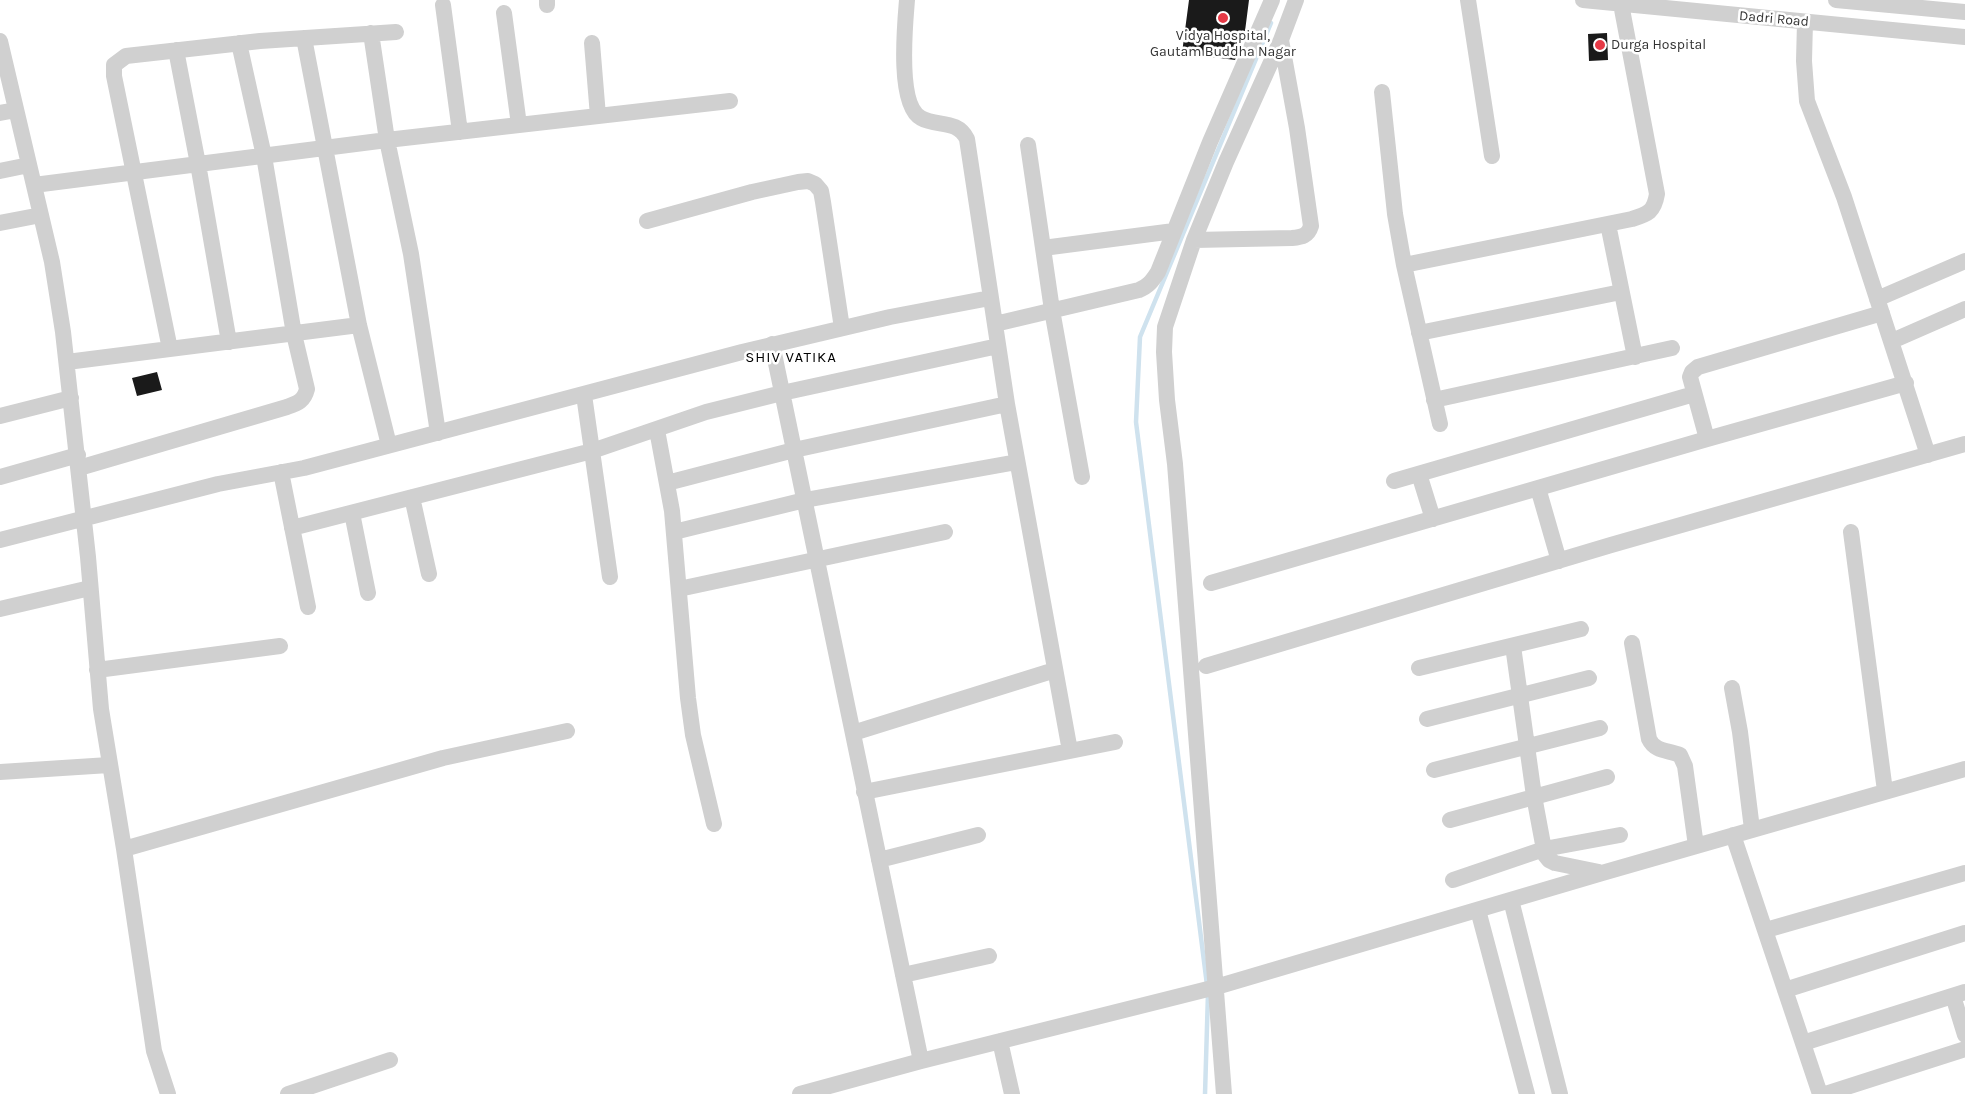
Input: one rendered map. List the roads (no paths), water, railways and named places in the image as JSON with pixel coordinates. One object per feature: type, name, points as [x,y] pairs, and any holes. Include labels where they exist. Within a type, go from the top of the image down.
[{"type":"street","points":[[908,0],[903,42],[904,71],[913,112],[921,118],[957,128],[967,139],[1007,404],[1070,751]]},
{"type":"street","points":[[994,324],[1146,287],[1152,281],[1158,272],[1272,0]]},
{"type":"street","points":[[1224,1094],[1210,988],[1164,352],[1165,327],[1194,240],[1226,162],[1281,40],[1296,0]]},
{"type":"street","points":[[1468,0],[1492,156]]},
{"type":"street","name":"Dadri Road","points":[[1583,0],[1965,37]]},
{"type":"street","points":[[1836,0],[1965,12]]},
{"type":"street","points":[[1404,265],[1608,224],[1646,214],[1655,205],[1657,194],[1622,4]]},
{"type":"street","points":[[443,5],[460,132]]},
{"type":"street","points":[[504,14],[519,125]]},
{"type":"street","points":[[1805,22],[1804,61],[1807,102],[1844,197],[1928,455]]},
{"type":"street","points":[[170,349],[133,173],[114,76],[114,65],[126,56],[176,50],[239,43],[396,32]]},
{"type":"street","points":[[371,33],[387,140],[411,254],[438,433]]},
{"type":"street","points":[[304,38],[359,325],[388,445]]},
{"type":"street","points":[[1194,240],[1292,238],[1304,237],[1309,232],[1311,226],[1297,128],[1281,40]]},
{"type":"street","points":[[0,41],[8,111],[29,165],[52,262],[67,362],[78,461],[101,709],[154,1050],[168,1094]]},
{"type":"street","points":[[0,477],[78,461],[299,402],[305,397],[307,389],[294,334],[264,156],[239,43]]},
{"type":"street","points":[[592,43],[598,116]]},
{"type":"street","points":[[176,50],[229,342]]},
{"type":"street","points":[[1382,92],[1395,214],[1404,265],[1440,424]]},
{"type":"street","points":[[34,185],[387,140],[730,100]]},
{"type":"street","points":[[1028,145],[1052,310],[1082,477]]},
{"type":"street","points":[[0,171],[29,165]]},
{"type":"street","points":[[647,221],[779,186],[808,181],[815,184],[821,191],[842,328]]},
{"type":"street","points":[[0,223],[41,215]]},
{"type":"street","points":[[1608,224],[1635,357]]},
{"type":"street","points":[[1043,248],[1174,231]]},
{"type":"street","points":[[1707,439],[1690,377],[1692,372],[1698,367],[1880,306],[1965,261]]},
{"type":"street","points":[[1419,334],[1622,292]]},
{"type":"street","points":[[0,540],[84,520],[218,484],[282,472],[438,433],[772,344],[990,298]]},
{"type":"street","points":[[1892,341],[1965,309]]},
{"type":"street","points":[[67,362],[359,325]]},
{"type":"street","points":[[772,344],[818,558],[864,792],[922,1061]]},
{"type":"street","points":[[292,528],[592,451],[706,412],[782,393],[998,346]]},
{"type":"street","points":[[1434,400],[1672,348]]},
{"type":"street","points":[[1211,583],[1906,383]]},
{"type":"street","points":[[584,394],[610,577]]},
{"type":"street","points":[[1394,482],[1694,394]]},
{"type":"street","points":[[0,416],[71,398]]},
{"type":"street","points":[[666,483],[794,450],[1007,404]]},
{"type":"street","points":[[657,430],[674,532],[688,698],[693,735],[714,824]]},
{"type":"street","points":[[1206,666],[1559,561],[1965,444]]},
{"type":"street","points":[[674,532],[805,500],[1017,462]]},
{"type":"street","points":[[282,472],[308,607]]},
{"type":"street","points":[[1419,474],[1433,519]]},
{"type":"street","points":[[1538,488],[1559,561]]},
{"type":"street","points":[[412,497],[429,574]]},
{"type":"street","points":[[352,513],[368,593]]},
{"type":"street","points":[[679,588],[946,532]]},
{"type":"street","points":[[1851,532],[1885,791]]},
{"type":"street","points":[[0,609],[90,588]]},
{"type":"street","points":[[1419,668],[1581,629]]},
{"type":"street","points":[[1632,643],[1649,739],[1654,746],[1675,753],[1683,759],[1696,846]]},
{"type":"street","points":[[97,670],[280,646]]},
{"type":"street","points":[[1513,646],[1534,796],[1544,849],[1549,860],[1555,863],[1602,873]]},
{"type":"street","points":[[853,733],[1055,670]]},
{"type":"street","points":[[1427,719],[1589,678]]},
{"type":"street","points":[[1732,688],[1740,732],[1752,829]]},
{"type":"street","points":[[1434,770],[1600,728]]},
{"type":"street","points":[[124,849],[443,758],[568,731]]},
{"type":"street","points":[[864,792],[1116,742]]},
{"type":"street","points":[[0,772],[109,765]]},
{"type":"street","points":[[800,1094],[1210,988],[1752,829],[1965,769]]},
{"type":"street","points":[[1450,820],[1607,777]]},
{"type":"street","points":[[879,860],[978,835]]},
{"type":"street","points":[[1453,880],[1544,849],[1620,835]]},
{"type":"street","points":[[1733,835],[1820,1094]]},
{"type":"street","points":[[1766,930],[1965,873]]},
{"type":"street","points":[[1511,900],[1560,1094]]},
{"type":"street","points":[[1478,910],[1527,1094]]},
{"type":"street","points":[[1785,990],[1965,933]]},
{"type":"street","points":[[903,975],[989,956]]},
{"type":"street","points":[[1803,1043],[1959,994],[1965,1035]]},
{"type":"street","points":[[1000,1041],[1012,1094]]},
{"type":"street","points":[[1825,1094],[1965,1049]]},
{"type":"street","points":[[288,1094],[390,1060]]},
{"type":"waterway","points":[[1207,985],[1136,422],[1140,337],[1271,23]]},
{"type":"waterway","points":[[1205,1094],[1208,993]]},
{"type":"place","name":"Vidya Hospital, Gautam Buddha Nagar","points":[[1223,18]]},
{"type":"place","name":"Durga Hospital","points":[[1600,45]]},
{"type":"district","name":"SHIV VATIKA","points":[[791,358]]}]
